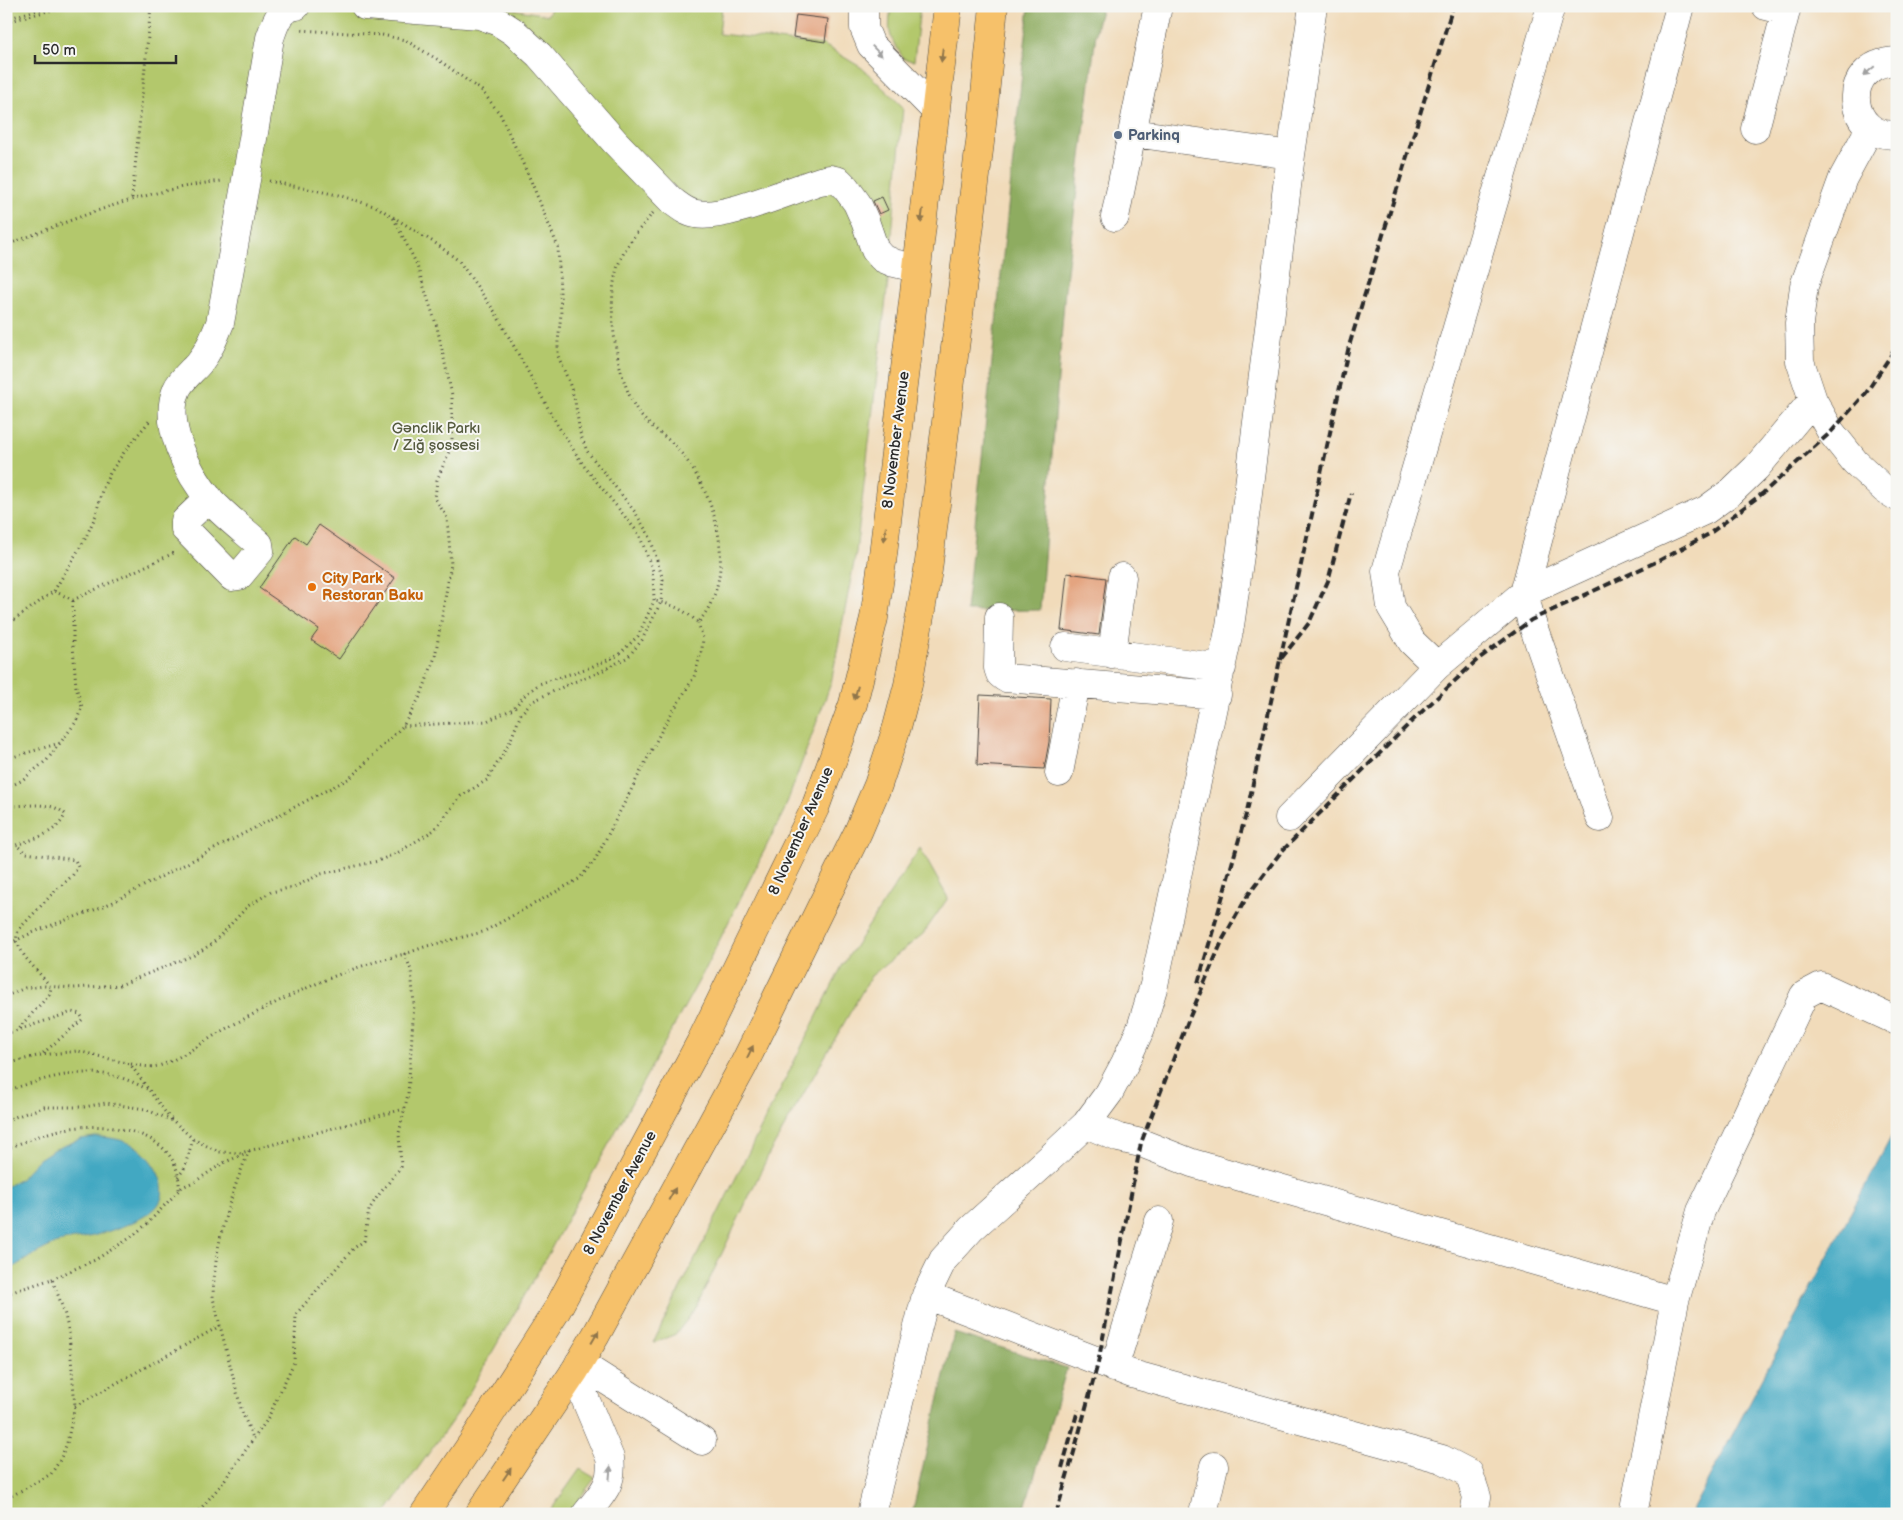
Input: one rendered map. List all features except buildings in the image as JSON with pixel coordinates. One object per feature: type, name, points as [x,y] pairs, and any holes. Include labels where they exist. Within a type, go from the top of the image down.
[{"type":"highway","name":"8 November Avenue","points":[[424,1514],[557,1310],[600,1232],[701,1041],[822,791],[853,704],[874,618],[882,563],[915,268],[948,6]]},
{"type":"highway","points":[[479,1514],[576,1368],[742,1068],[858,832],[878,785],[897,727],[908,685],[928,570],[980,144],[994,6]]},
{"type":"street","points":[[365,6],[479,15],[497,21],[514,32],[538,55],[615,142],[672,201],[682,208],[695,214],[724,213],[820,181],[830,179],[838,181],[846,188],[856,203],[875,250],[882,258],[915,268]]},
{"type":"street","points":[[864,6],[864,28],[871,45],[936,111]]},
{"type":"street","points":[[1115,217],[1158,6]]},
{"type":"street","points":[[872,1514],[926,1295],[943,1260],[971,1229],[1086,1124],[1109,1093],[1141,1028],[1154,985],[1164,928],[1222,668],[1241,548],[1291,155],[1313,6]]},
{"type":"street","points":[[1436,666],[1412,642],[1391,607],[1386,571],[1551,6]]},
{"type":"street","points":[[1600,818],[1531,620],[1524,593],[1680,6]]},
{"type":"street","points":[[1755,129],[1786,11],[1766,6]]},
{"type":"street","points":[[209,498],[184,521],[185,529],[232,577],[239,576],[260,551],[259,544],[209,498],[191,471],[173,425],[172,406],[178,387],[213,343],[220,323],[270,38],[287,11]]},
{"type":"street","points":[[1897,62],[1885,62],[1874,66],[1864,74],[1858,84],[1855,96],[1857,108],[1862,119],[1870,128],[1882,133],[1897,134]]},
{"type":"street","points":[[1870,128],[1843,178],[1804,286],[1799,323],[1800,361],[1813,400],[1831,432],[1855,462],[1884,489],[1897,497]]},
{"type":"street","points":[[1133,133],[1291,155]]},
{"type":"street","points":[[1289,818],[1436,666],[1524,593],[1706,510],[1732,491],[1756,468],[1813,400]]},
{"type":"street","points":[[1112,654],[1122,577]]},
{"type":"street","points":[[999,617],[998,668],[1000,674],[1005,678],[1216,695]]},
{"type":"street","points":[[1065,648],[1222,668]]},
{"type":"street","points":[[1059,773],[1076,683]]},
{"type":"street","points":[[1633,1514],[1675,1301],[1702,1211],[1804,995],[1821,986],[1897,1021]]},
{"type":"street","points":[[1086,1124],[1119,1138],[1141,1143],[1192,1163],[1675,1301]]},
{"type":"street","points":[[1114,1368],[1159,1221]]},
{"type":"street","points":[[926,1295],[1114,1368],[1442,1459],[1469,1472],[1477,1497],[1474,1514]]},
{"type":"street","points":[[576,1368],[702,1441]]},
{"type":"street","points":[[576,1368],[610,1458],[612,1470],[609,1483],[586,1514]]},
{"type":"street","points":[[1204,1514],[1214,1466]]},
{"type":"path","points":[[6,21],[33,11],[63,6]]},
{"type":"path","points":[[6,21],[48,11],[85,6]]},
{"type":"path","points":[[132,198],[151,6]]},
{"type":"path","points":[[6,996],[25,988],[51,986],[92,988],[120,985],[194,955],[212,944],[248,906],[271,892],[294,887],[321,874],[378,861],[399,852],[419,840],[434,830],[461,796],[486,780],[509,744],[521,714],[531,702],[571,683],[596,674],[628,657],[642,640],[661,602],[663,580],[650,537],[635,512],[587,451],[580,433],[575,401],[558,356],[561,314],[558,247],[531,181],[500,114],[482,91],[440,61],[405,40],[382,35],[291,30],[287,11]]},
{"type":"path","points":[[6,248],[100,209],[132,198],[220,181],[246,180],[269,181],[338,195],[376,207],[435,243],[459,262],[495,312],[558,426],[584,466],[639,534],[653,571],[654,601],[638,636],[617,656],[591,667],[539,684],[525,695],[513,709],[487,721],[403,726]]},
{"type":"path","points":[[656,210],[639,229],[619,263],[613,286],[613,327],[622,374],[639,412],[650,425],[678,448],[704,490],[713,514],[719,539],[719,584],[707,612],[698,623]]},
{"type":"path","points":[[6,946],[28,934],[90,913],[113,902],[350,778],[403,726],[420,695],[435,657],[451,564],[447,518],[435,498],[437,480],[452,444],[452,395],[437,327],[416,263],[393,216]]},
{"type":"path","points":[[6,626],[54,591],[96,515],[102,490],[118,460],[148,421],[161,410],[172,406]]},
{"type":"path","points":[[73,600],[177,551],[194,538]]},
{"type":"path","points":[[54,591],[73,600]]},
{"type":"path","points":[[6,788],[21,781],[61,743],[76,722],[82,707],[76,687],[73,646],[73,600]]},
{"type":"path","points":[[6,1064],[41,1055],[78,1051],[150,1068],[163,1065],[229,1028],[315,984],[364,965],[483,932],[579,880],[595,860],[665,724],[694,677],[702,649],[702,638],[698,623],[691,615],[661,602],[654,601]]},
{"type":"path","points":[[6,758],[61,743]]},
{"type":"path","points":[[6,805],[48,806],[60,809],[65,814],[63,821],[45,834],[16,846],[26,853],[75,860],[78,867],[72,876],[21,927],[17,934],[16,941],[25,957],[51,986],[50,994],[17,1030]]},
{"type":"path","points":[[196,1514],[221,1484],[267,1420],[294,1362],[296,1314],[354,1248],[364,1241],[369,1210],[377,1196],[401,1167],[398,1133],[410,1078],[410,1036],[414,1004],[411,970],[405,954]]},
{"type":"path","points":[[6,1034],[72,1012],[80,1014],[83,1019],[41,1055]]},
{"type":"path","points":[[130,1064],[174,1121],[193,1139],[219,1152],[241,1153],[404,1109]]},
{"type":"path","points":[[6,1091],[36,1082],[85,1073],[114,1076],[148,1089]]},
{"type":"path","points":[[6,1120],[44,1107],[84,1106],[106,1103],[145,1109],[174,1121]]},
{"type":"path","points":[[6,1150],[61,1129],[105,1126],[140,1134],[156,1142],[170,1157],[178,1177],[179,1190]]},
{"type":"path","points":[[178,1177],[184,1168],[193,1139]]},
{"type":"path","points":[[6,1294],[52,1279],[95,1260],[130,1238],[147,1224],[179,1190],[223,1163],[249,1151]]},
{"type":"path","points":[[249,1151],[236,1182],[220,1239],[213,1280],[213,1298],[242,1412],[254,1438]]},
{"type":"path","points":[[6,1498],[51,1474],[60,1460],[66,1443],[75,1406],[69,1333],[64,1311],[52,1279]]},
{"type":"path","points":[[75,1406],[220,1326]]},
{"type":"green space","name":"Gənclik Parkı / Zığ şossesi","points":[[6,6],[494,6],[548,15],[552,6],[722,6],[719,34],[824,45],[862,68],[903,107],[888,282],[856,552],[831,683],[784,811],[702,975],[547,1256],[457,1414],[385,1514],[6,1514]]},
{"type":"green space","points":[[891,6],[920,6],[914,61],[904,59],[892,39],[890,34]]},
{"type":"green space","points":[[1029,6],[1102,6],[1097,25],[1065,289],[1040,610],[966,611]]},
{"type":"green space","points":[[920,848],[948,898],[923,934],[871,976],[769,1154],[696,1308],[676,1334],[653,1343],[842,966]]},
{"type":"green space","points":[[954,1333],[1067,1368],[1023,1514],[912,1514]]},
{"type":"green space","points":[[580,1469],[595,1478],[568,1514],[548,1514]]},
{"type":"water","points":[[1897,1126],[1897,1514],[1690,1514]]},
{"type":"water","points":[[95,1137],[126,1142],[135,1146],[147,1157],[158,1172],[161,1181],[162,1198],[158,1205],[145,1216],[116,1229],[53,1245],[6,1272],[6,1187],[20,1179],[39,1159],[53,1150],[81,1139]]},
{"type":"railway","points":[[1280,660],[1349,346],[1453,6]]},
{"type":"railway","points":[[1056,1514],[1098,1363],[1141,1143],[1188,1021],[1223,939],[1248,895],[1281,852],[1411,722],[1477,660],[1531,620],[1658,561],[1709,534],[1763,493],[1831,432],[1866,393],[1897,346]]},
{"type":"railway","points":[[1198,983],[1247,811],[1280,660],[1309,623],[1328,581],[1351,493]]},
{"type":"railway","points":[[1062,1468],[1078,1410]]},
{"type":"place","name":"Parkinq","points":[[1118,135]]},
{"type":"place","name":"City Park Restoran Baku","points":[[312,587]]}]
